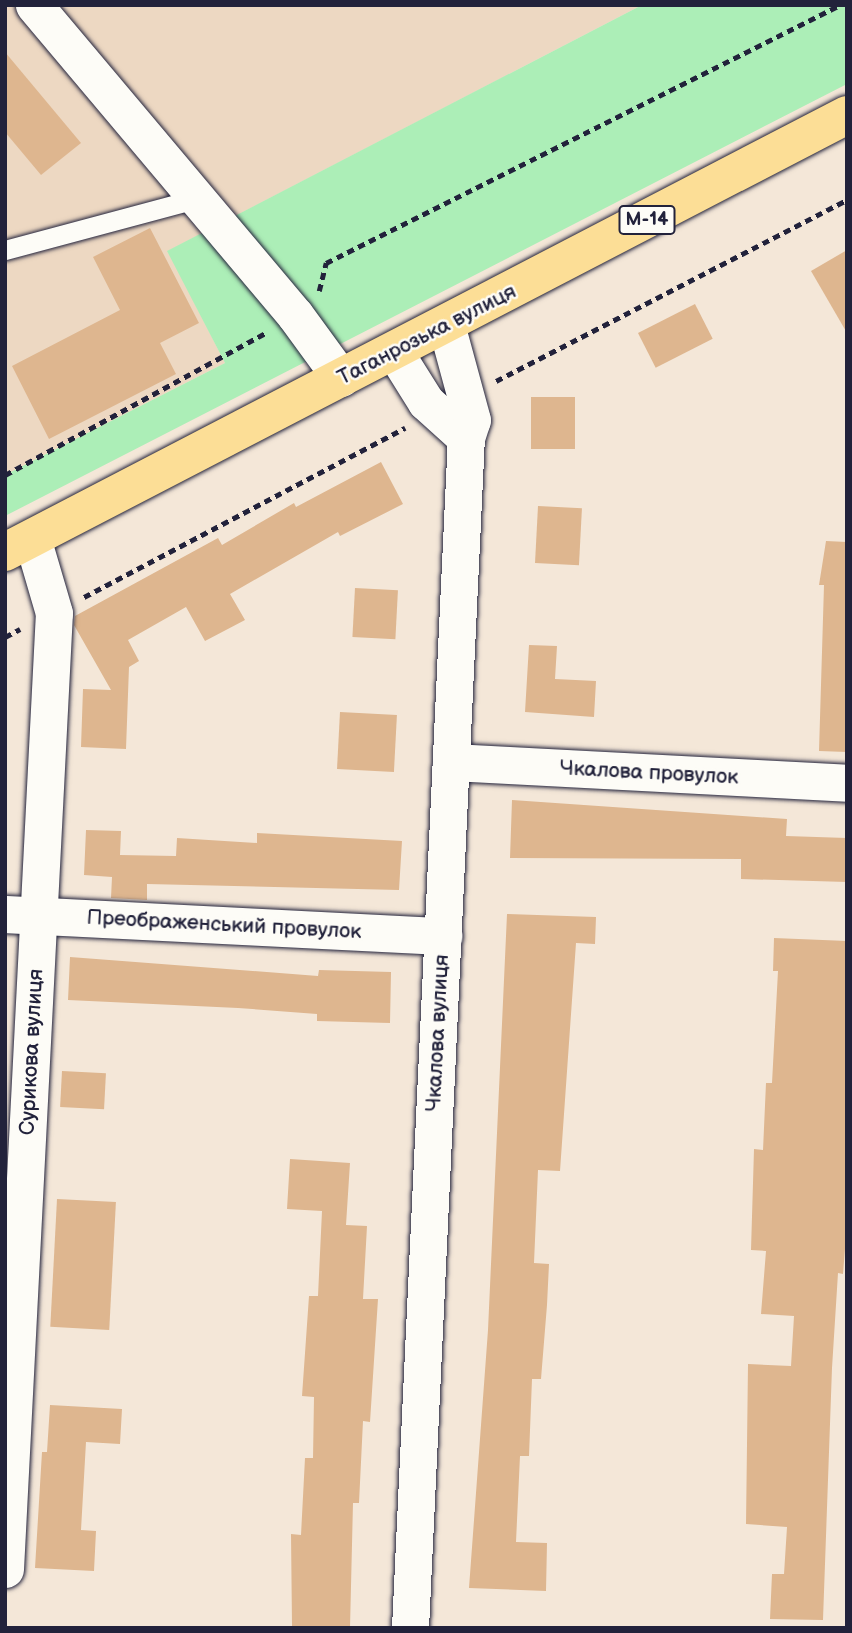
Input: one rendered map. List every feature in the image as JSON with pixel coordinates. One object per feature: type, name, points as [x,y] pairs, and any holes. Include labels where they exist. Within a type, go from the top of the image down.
[{"type":"highway","name":"Таганрозька вулиця","points":[[19,545],[847,115]]},
{"type":"street","points":[[34,5],[295,315],[341,379]]},
{"type":"street","name":"Чкалова вулиця","points":[[410,1628],[466,438],[472,420],[468,396],[446,324]]},
{"type":"street","points":[[394,351],[436,412],[466,438]]},
{"type":"street","name":"Сурикова вулиця","points":[[5,1569],[22,915],[54,613],[19,545]]},
{"type":"street","name":"Чкалова провулок","points":[[451,762],[847,783]]},
{"type":"street","name":"Преображенський провулок","points":[[22,915],[443,936]]},
{"type":"lane","points":[[5,250],[195,199]]},
{"type":"path","points":[[316,300],[326,263],[841,5]]},
{"type":"path","points":[[468,396],[847,200]]},
{"type":"path","points":[[5,475],[271,329]]},
{"type":"path","points":[[54,613],[436,412]]},
{"type":"shaded area","points":[[5,5],[642,5],[168,251],[225,363],[5,475]]},
{"type":"green space","points":[[642,5],[847,5],[847,84],[5,516],[5,475],[225,363],[167,251]]},
{"type":"building","points":[[5,52],[81,143],[41,175],[5,132]]},
{"type":"building","points":[[150,228],[199,323],[160,343],[176,374],[49,439],[12,366],[120,310],[93,257]]},
{"type":"building","points":[[847,250],[847,333],[811,271]]},
{"type":"building","points":[[695,304],[713,339],[656,368],[638,333]]},
{"type":"building","points":[[531,397],[575,397],[575,449],[531,449]]},
{"type":"building","points":[[381,462],[403,504],[340,536],[338,532],[230,594],[245,620],[205,641],[186,607],[128,640],[139,661],[129,667],[126,749],[81,747],[83,689],[111,690],[74,625],[75,616],[218,538],[222,545],[294,503],[296,507]]},
{"type":"building","points":[[538,506],[582,508],[579,565],[535,563]]},
{"type":"building","points":[[826,541],[847,542],[847,752],[819,751],[824,585],[819,585]]},
{"type":"building","points":[[355,588],[398,590],[395,639],[352,637]]},
{"type":"building","points":[[529,645],[557,646],[555,679],[596,681],[594,717],[525,712]]},
{"type":"building","points":[[340,712],[397,715],[394,772],[337,769]]},
{"type":"building","points":[[512,800],[787,819],[786,836],[847,838],[847,882],[741,879],[741,859],[510,858]]},
{"type":"building","points":[[86,830],[121,831],[120,855],[176,856],[177,838],[257,843],[257,833],[402,841],[399,890],[147,884],[147,900],[111,898],[112,877],[84,875]]},
{"type":"building","points":[[507,914],[596,917],[595,944],[576,943],[560,1171],[538,1170],[534,1263],[549,1264],[547,1305],[541,1379],[532,1379],[529,1456],[520,1456],[516,1542],[547,1543],[546,1591],[469,1588],[488,1330]]},
{"type":"building","points":[[774,938],[847,941],[847,1224],[843,1274],[838,1273],[832,1368],[823,1620],[770,1619],[772,1574],[784,1574],[787,1527],[746,1524],[748,1364],[791,1366],[794,1316],[761,1314],[766,1251],[751,1250],[754,1149],[763,1150],[766,1083],[772,1083],[778,971],[773,971]]},
{"type":"building","points":[[70,957],[318,976],[319,970],[391,972],[390,1023],[317,1021],[317,1014],[238,1008],[68,1000]]},
{"type":"building","points":[[62,1071],[106,1073],[104,1109],[60,1107]]},
{"type":"building","points":[[290,1159],[350,1163],[346,1225],[367,1226],[363,1299],[378,1299],[370,1422],[363,1421],[359,1503],[353,1503],[350,1628],[292,1626],[291,1534],[301,1535],[305,1458],[313,1458],[314,1397],[302,1396],[309,1296],[318,1296],[322,1211],[287,1209]]},
{"type":"building","points":[[57,1199],[116,1202],[109,1330],[50,1327]]},
{"type":"building","points":[[50,1405],[122,1409],[120,1444],[86,1442],[81,1530],[96,1531],[94,1571],[35,1568],[42,1452],[47,1452]]}]
